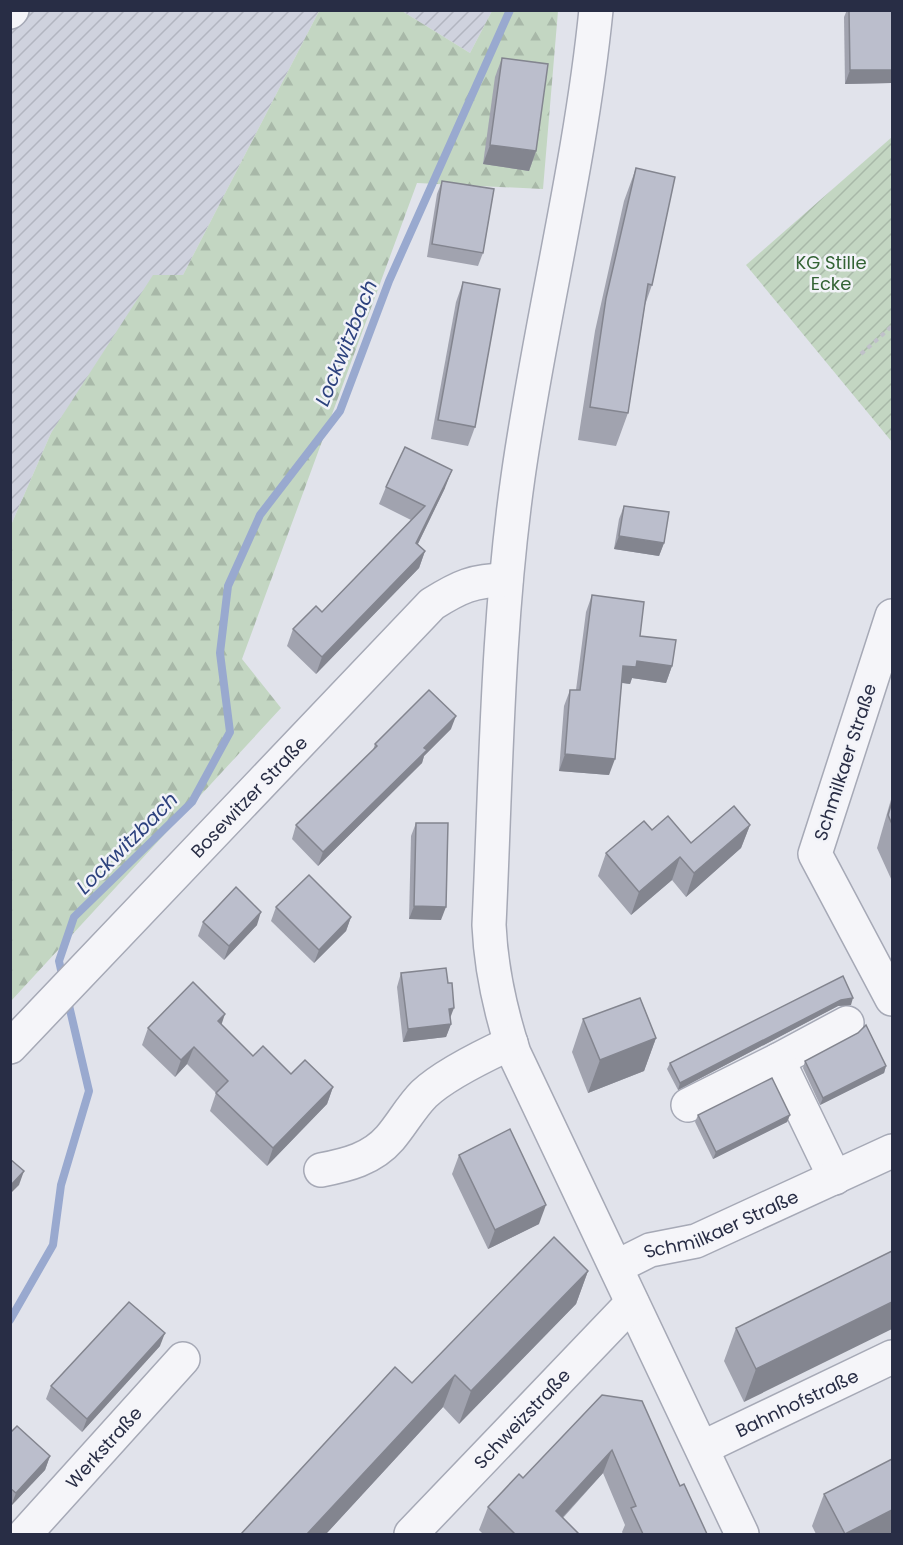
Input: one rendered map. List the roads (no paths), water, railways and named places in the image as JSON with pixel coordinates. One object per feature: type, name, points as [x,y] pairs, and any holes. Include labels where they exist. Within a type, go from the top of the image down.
[{"type":"street","points":[[596,10],[581,127],[533,377],[506,580],[489,925],[491,966],[500,1009],[511,1043],[742,1534]]},
{"type":"street","name":"Bosewitzer Straße","points":[[10,1047],[432,604],[456,589],[480,580],[506,580]]},
{"type":"street","name":"Schmilkaer Straße","points":[[892,616],[815,854],[892,999]]},
{"type":"street","points":[[688,1105],[847,1023]]},
{"type":"street","points":[[321,1170],[352,1164],[373,1153],[389,1139],[424,1094],[482,1057],[511,1043]]},
{"type":"street","points":[[778,1060],[835,1178]]},
{"type":"street","name":"Schmilkaer Straße","points":[[616,1268],[650,1250],[696,1241],[892,1151]]},
{"type":"street","name":"Schweizstraße","points":[[411,1534],[632,1303]]},
{"type":"street","name":"Bahnhofstraße","points":[[702,1448],[892,1357]]},
{"type":"street","name":"Werkstraße","points":[[25,1534],[183,1359]]},
{"type":"waterway","name":"Lockwitzbach","points":[[63,979],[59,961],[74,917],[192,802],[230,732],[220,653],[228,586],[260,515],[340,411],[389,281],[510,10]]},
{"type":"waterway","name":"Lockwitzbach","points":[[10,1320],[53,1245],[61,1185],[89,1091],[67,997]]},
{"type":"park label","name":"KG Stille Ecke","points":[[831,272]]}]
